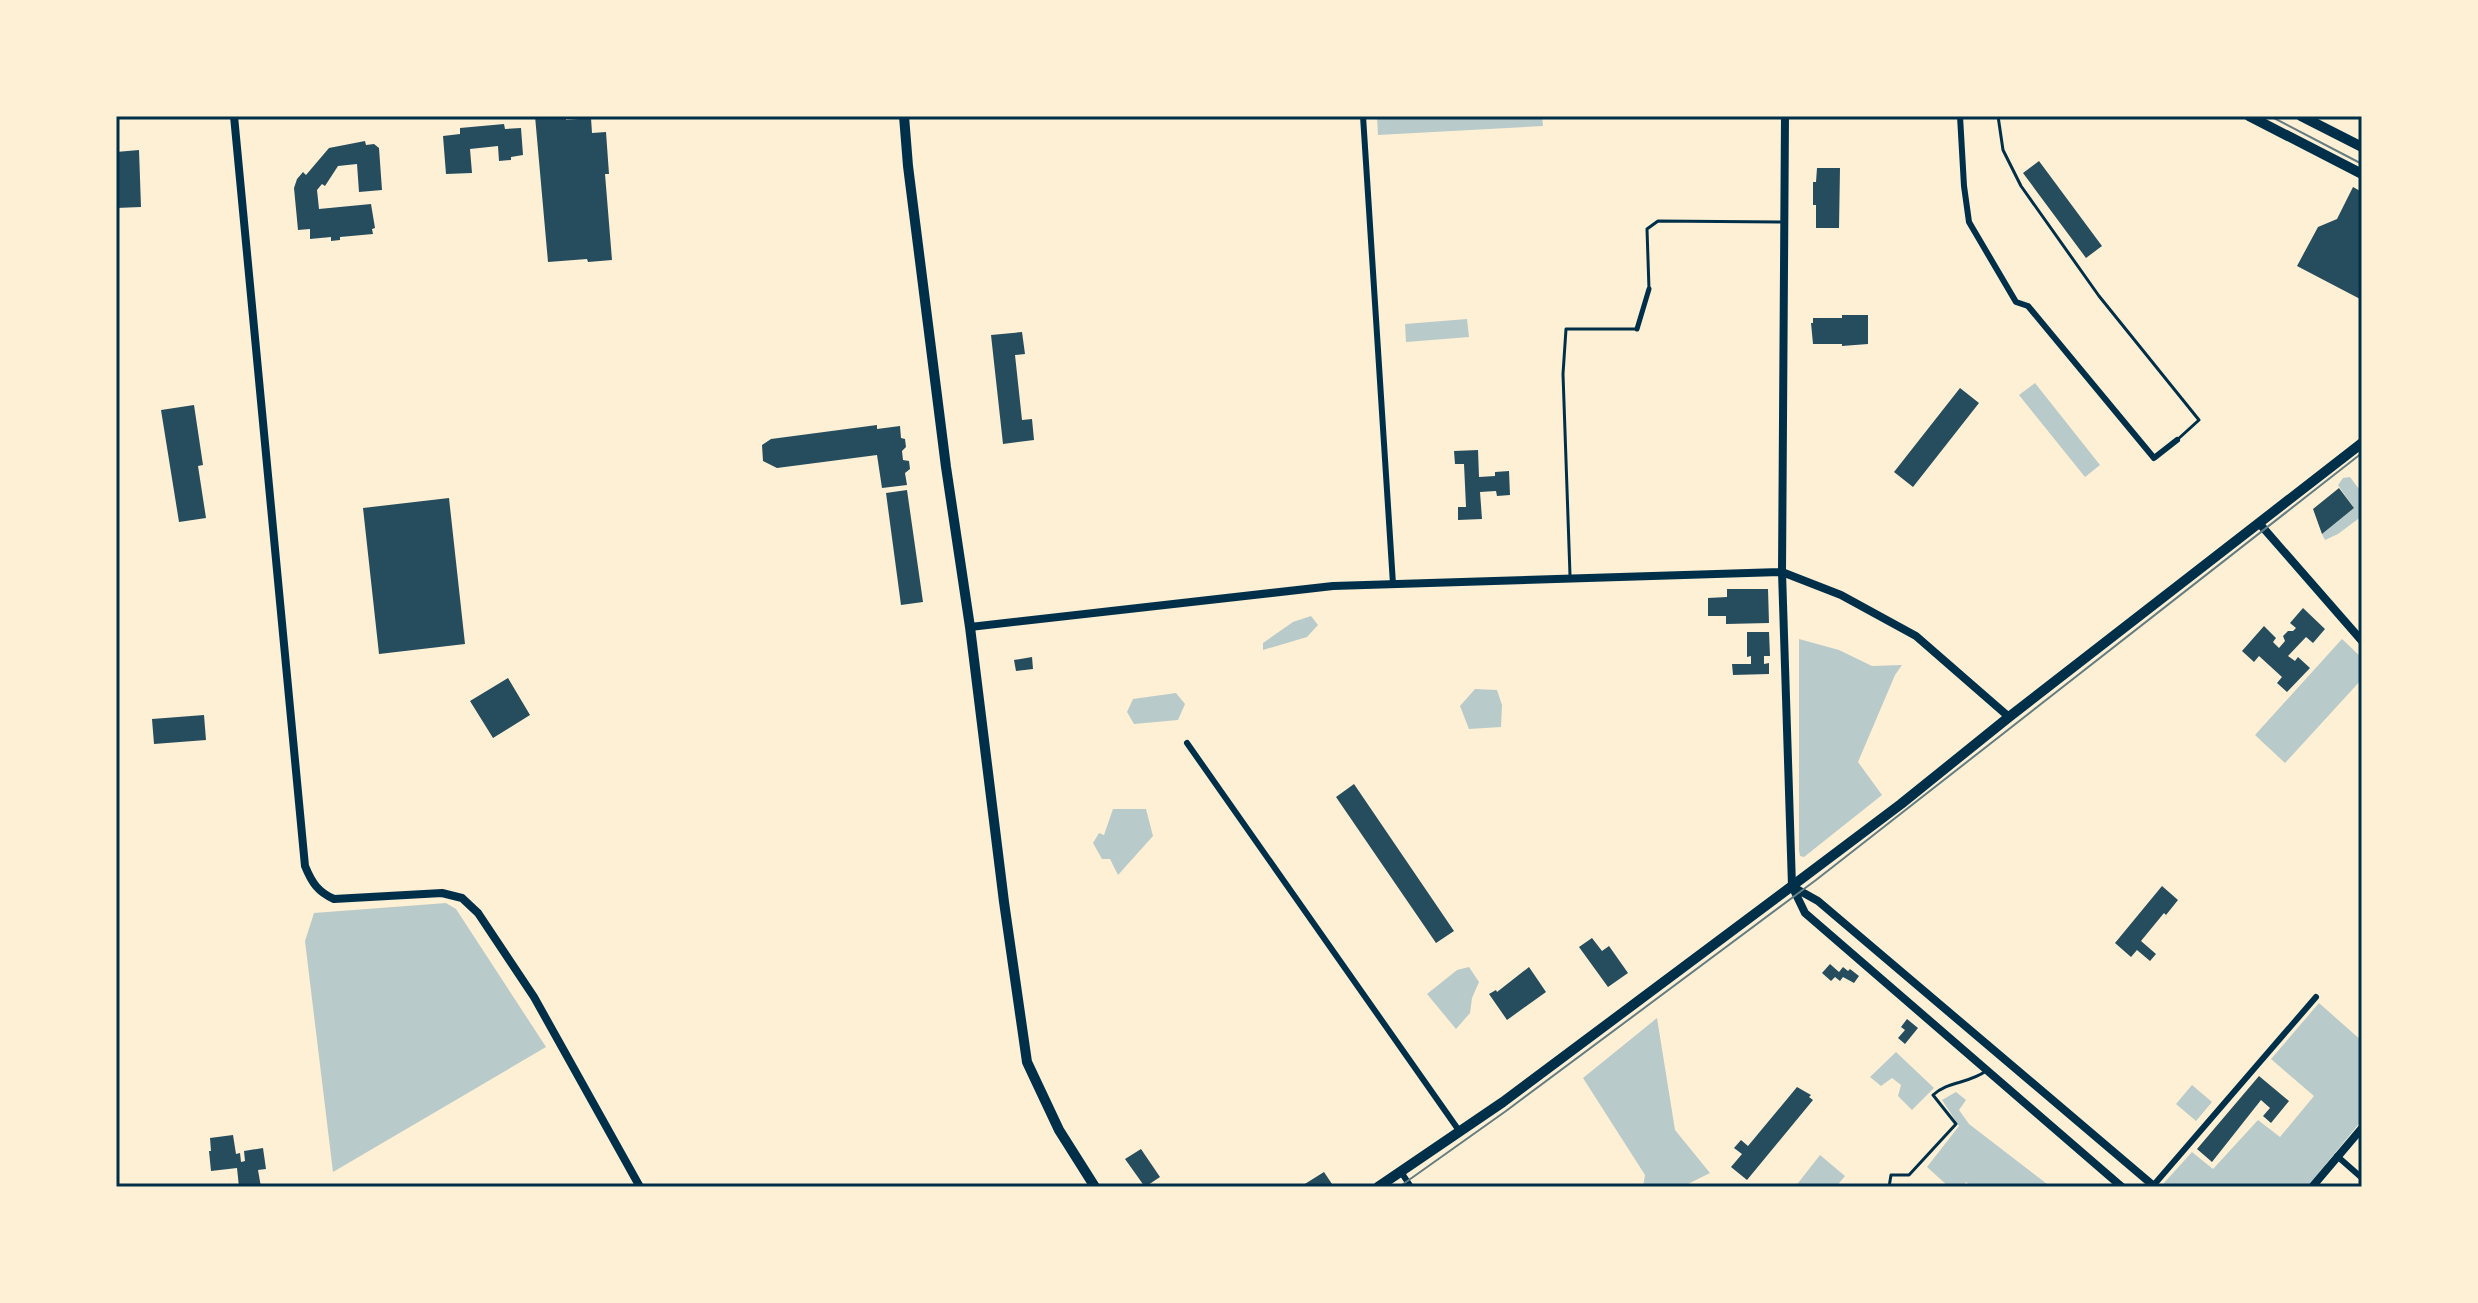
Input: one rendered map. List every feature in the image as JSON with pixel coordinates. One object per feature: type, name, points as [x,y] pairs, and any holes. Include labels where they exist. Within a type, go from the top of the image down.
[{"type":"main road","points":[[904,116],[946,467],[1027,1062],[1059,1130],[1095,1187]]},
{"type":"main road","points":[[2249,116],[2362,174]]},
{"type":"main road","points":[[2301,116],[2362,147]]},
{"type":"main road","points":[[1378,1187],[1515,1094],[1901,804],[2362,443]]},
{"type":"street","points":[[234,116],[305,866],[311,882],[321,893],[334,899],[442,893],[462,898],[478,913],[534,997],[640,1187]]},
{"type":"street","points":[[1363,116],[1393,584]]},
{"type":"street","points":[[1785,116],[1782,572],[1792,886],[1805,913],[2122,1187]]},
{"type":"street","points":[[1960,116],[1969,222],[2016,302],[2028,306],[2154,458],[2177,440]]},
{"type":"street","points":[[1637,329],[1649,289]]},
{"type":"street","points":[[2259,523],[2362,641]]},
{"type":"street","points":[[970,627],[1333,586],[1782,572],[1841,595],[1916,636],[2009,717]]},
{"type":"street","points":[[1187,743],[1460,1132]]},
{"type":"street","points":[[1792,886],[1818,901],[2153,1186],[2316,997]]},
{"type":"street","points":[[1987,1071],[2000,1057]]},
{"type":"street","points":[[2312,1187],[2362,1128]]},
{"type":"street","points":[[2337,1156],[2362,1178]]},
{"type":"street","points":[[1401,1172],[1411,1187]]},
{"type":"lane","points":[[1998,116],[2003,150],[2021,186],[2099,296],[2199,420],[2177,440]]},
{"type":"lane","points":[[1649,289],[1647,229],[1658,221],[1784,222]]},
{"type":"lane","points":[[1570,579],[1563,374],[1566,329],[1637,329]]},
{"type":"lane","points":[[1889,1187],[1891,1175],[1909,1175],[1956,1124],[1933,1095],[1941,1087],[1974,1080],[1987,1071]]},
{"type":"shaded area","points":[[1377,116],[1542,116],[1543,126],[1378,135]]},
{"type":"shaded area","points":[[1467,319],[1469,337],[1406,342],[1405,324]]},
{"type":"shaded area","points":[[2035,383],[2100,465],[2085,477],[2019,395]]},
{"type":"shaded area","points":[[2350,477],[2362,493],[2362,516],[2325,540],[2322,534],[2354,508],[2338,485],[2343,478]]},
{"type":"shaded area","points":[[1311,616],[1318,625],[1307,637],[1263,650],[1263,643],[1293,622]]},
{"type":"shaded area","points":[[1799,639],[1839,650],[1872,666],[1902,665],[1858,762],[1882,795],[1804,857],[1800,856],[1799,850]]},
{"type":"shaded area","points":[[2342,639],[2362,658],[2362,679],[2285,763],[2255,735]]},
{"type":"shaded area","points":[[1475,689],[1497,690],[1502,705],[1501,727],[1469,729],[1460,706]]},
{"type":"shaded area","points":[[1176,693],[1185,704],[1178,720],[1134,724],[1127,712],[1133,699]]},
{"type":"shaded area","points":[[1113,809],[1146,809],[1153,836],[1118,875],[1110,859],[1102,859],[1093,843],[1099,833],[1104,835]]},
{"type":"shaded area","points":[[446,903],[456,909],[546,1047],[333,1172],[305,941],[314,913]]},
{"type":"shaded area","points":[[1469,967],[1479,982],[1470,1013],[1456,1029],[1427,994],[1457,970]]},
{"type":"shaded area","points":[[2319,1003],[2362,1041],[2362,1120],[2307,1187],[2167,1187],[2163,1184],[2192,1152],[2213,1169],[2258,1120],[2280,1137],[2314,1096],[2271,1059]]},
{"type":"shaded area","points":[[1657,1018],[1675,1130],[1710,1173],[1682,1187],[1643,1187],[1645,1175],[1583,1078]]},
{"type":"shaded area","points":[[1896,1052],[1934,1088],[1912,1110],[1898,1096],[1901,1085],[1892,1078],[1881,1086],[1870,1077]]},
{"type":"shaded area","points":[[2192,1085],[2212,1102],[2196,1121],[2176,1104]]},
{"type":"shaded area","points":[[1956,1092],[1966,1100],[1959,1110],[1969,1124],[2051,1187],[1972,1187],[1966,1182],[1962,1187],[1949,1187],[1927,1167],[1959,1126],[1942,1100]]},
{"type":"shaded area","points":[[1820,1155],[1845,1176],[1836,1187],[1795,1187]]},
{"type":"building","points":[[535,116],[566,116],[566,120],[591,118],[592,133],[606,132],[609,174],[605,174],[612,260],[548,262]]},
{"type":"building","points":[[504,124],[505,129],[521,128],[523,155],[499,161],[498,146],[470,149],[472,173],[446,174],[443,136],[460,134],[460,128]]},
{"type":"building","points":[[365,141],[366,145],[374,144],[379,148],[382,190],[359,192],[357,164],[338,166],[325,186],[322,184],[317,190],[319,209],[371,204],[373,234],[340,237],[340,240],[331,241],[331,237],[310,239],[310,229],[298,230],[294,188],[297,179],[303,172],[306,175],[329,148]]},
{"type":"building","points":[[139,150],[141,207],[116,208],[116,152]]},
{"type":"building","points":[[2039,161],[2102,246],[2086,258],[2023,173]]},
{"type":"building","points":[[1817,168],[1840,168],[1839,228],[1816,228],[1813,182],[1816,182]]},
{"type":"building","points":[[2353,187],[2362,192],[2362,300],[2297,266],[2318,227],[2337,219]]},
{"type":"building","points":[[1842,315],[1868,315],[1868,344],[1813,344],[1813,318],[1842,318]]},
{"type":"building","points":[[1022,332],[1025,354],[1015,355],[1022,420],[1032,419],[1034,440],[1003,444],[991,335]]},
{"type":"building","points":[[1960,388],[1979,403],[1913,487],[1894,472]]},
{"type":"building","points":[[194,405],[203,465],[198,466],[206,518],[179,522],[161,410]]},
{"type":"building","points":[[877,425],[877,429],[900,426],[906,447],[902,451],[903,460],[909,461],[910,469],[905,473],[907,485],[882,488],[877,455],[777,468],[763,461],[762,445],[771,439]]},
{"type":"building","points":[[1478,450],[1479,477],[1509,471],[1510,495],[1497,496],[1496,491],[1480,492],[1482,519],[1458,520],[1458,507],[1466,507],[1464,464],[1455,464],[1454,451]]},
{"type":"building","points":[[2339,488],[2354,508],[2322,534],[2313,509]]},
{"type":"building","points":[[907,490],[923,602],[901,605],[886,493]]},
{"type":"building","points":[[449,498],[465,644],[379,654],[363,508]]},
{"type":"building","points":[[1727,589],[1768,589],[1769,623],[1726,624],[1726,616],[1708,616],[1708,598],[1727,597]]},
{"type":"building","points":[[2303,608],[2325,629],[2313,643],[2306,637],[2288,656],[2295,661],[2298,657],[2310,668],[2287,692],[2277,683],[2282,677],[2259,656],[2254,662],[2242,651],[2264,626],[2276,638],[2273,642],[2279,648],[2285,641],[2283,636],[2296,628],[2290,623]]},
{"type":"building","points":[[1747,632],[1769,632],[1770,656],[1764,656],[1764,664],[1769,663],[1769,674],[1733,675],[1732,664],[1751,664],[1751,656],[1747,657]]},
{"type":"building","points":[[1032,657],[1033,669],[1016,671],[1014,660]]},
{"type":"building","points":[[508,678],[530,715],[493,738],[470,701]]},
{"type":"building","points":[[204,715],[206,740],[154,744],[152,719]]},
{"type":"building","points":[[1354,784],[1454,931],[1436,943],[1336,797]]},
{"type":"building","points":[[2162,886],[2178,900],[2141,941],[2156,954],[2150,961],[2137,950],[2131,957],[2115,943]]},
{"type":"building","points":[[1592,938],[1602,951],[1609,946],[1628,973],[1608,987],[1579,947]]},
{"type":"building","points":[[1830,964],[1839,972],[1843,967],[1859,976],[1854,983],[1843,977],[1840,981],[1835,977],[1831,981],[1822,973]]},
{"type":"building","points":[[1529,967],[1546,992],[1507,1020],[1489,994],[1497,992]]},
{"type":"building","points":[[1907,1019],[1918,1028],[1905,1044],[1898,1038],[1905,1030],[1901,1027]]},
{"type":"building","points":[[2259,1076],[2289,1101],[2271,1123],[2263,1116],[2270,1108],[2261,1100],[2212,1162],[2197,1149]]},
{"type":"building","points":[[1797,1087],[1811,1095],[1809,1097],[1813,1100],[1747,1180],[1731,1167],[1742,1154],[1734,1148],[1741,1140],[1748,1146]]},
{"type":"building","points":[[233,1135],[236,1154],[240,1153],[241,1162],[245,1161],[244,1151],[263,1148],[266,1169],[258,1170],[261,1187],[239,1187],[237,1168],[211,1171],[210,1138]]},
{"type":"building","points":[[1141,1149],[1160,1177],[1145,1187],[1125,1159]]},
{"type":"building","points":[[1324,1172],[1334,1187],[1300,1187]]},
{"type":"tram line","points":[[2270,116],[2362,164]]},
{"type":"tram line","points":[[1399,1187],[1816,880],[2362,453]]}]
